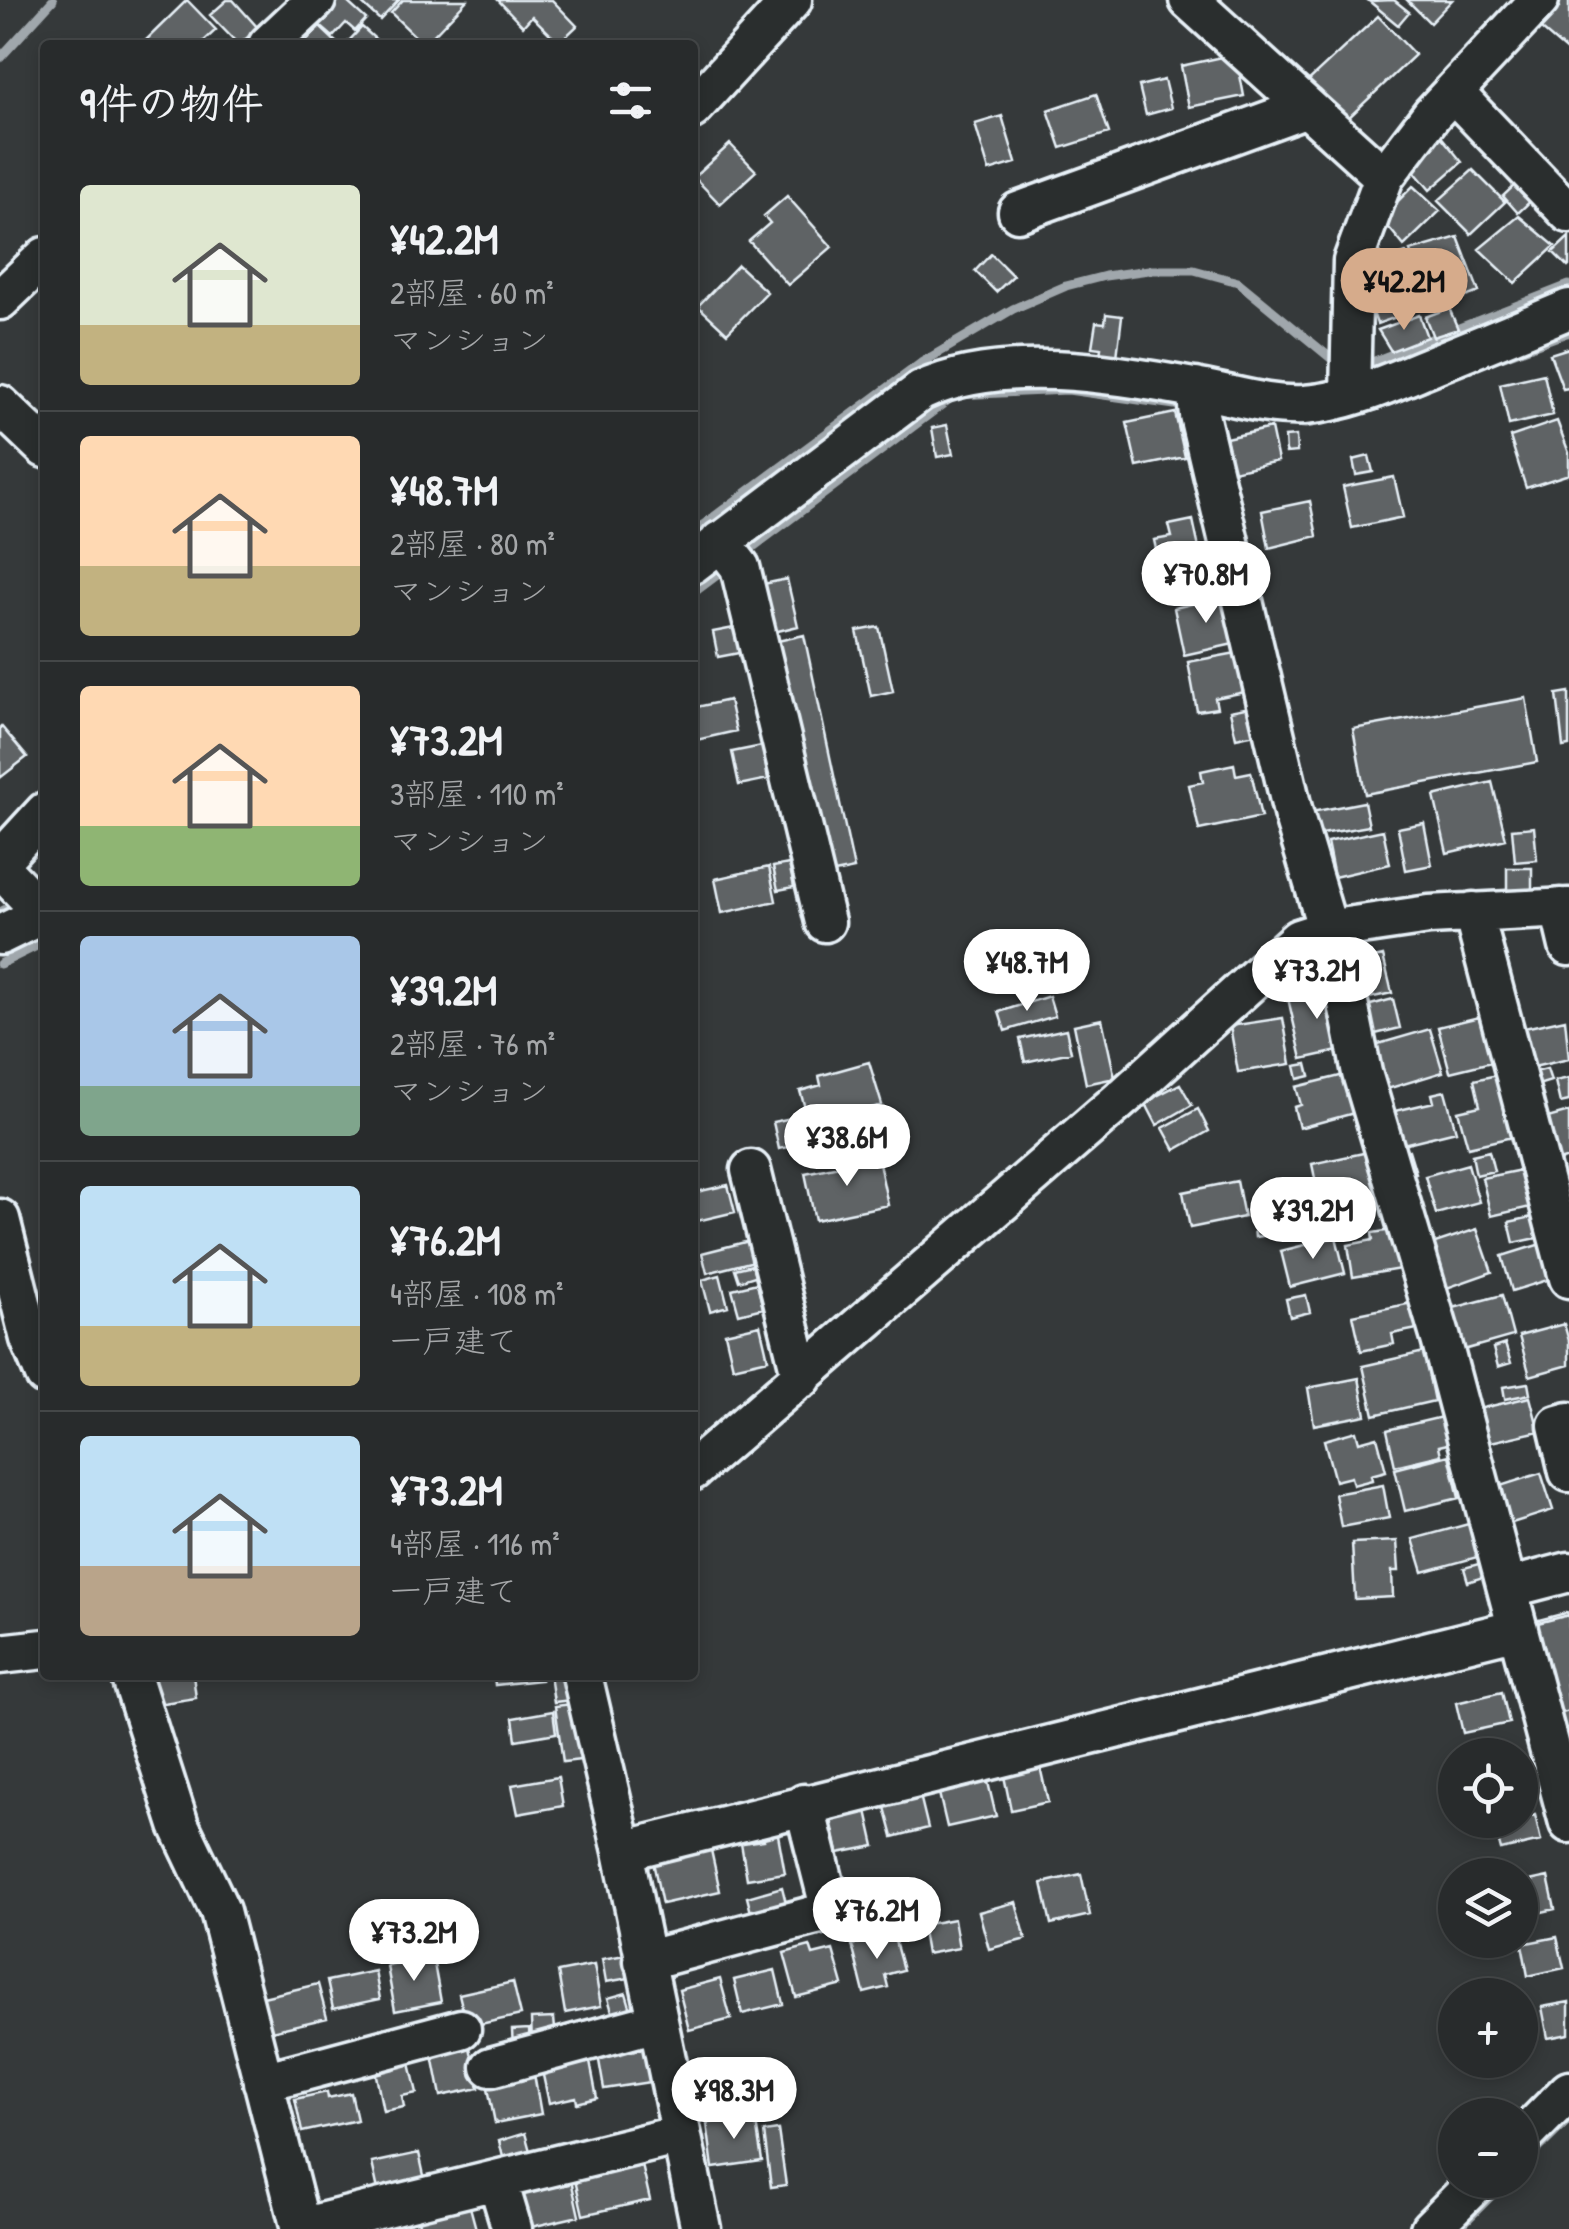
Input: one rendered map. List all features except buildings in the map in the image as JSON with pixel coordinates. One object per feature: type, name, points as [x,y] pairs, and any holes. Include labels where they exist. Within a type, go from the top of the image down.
[{"type":"street","points":[[273,40],[316,0]]},
{"type":"street","points":[[698,102],[792,0]]},
{"type":"street","points":[[1189,0],[1384,177]]},
{"type":"street","points":[[1350,376],[1353,261],[1384,177],[1432,114],[1539,0]]},
{"type":"street","points":[[1453,92],[1569,212]]},
{"type":"street","points":[[1018,212],[1307,107]]},
{"type":"street","points":[[0,300],[40,262]]},
{"type":"street","points":[[826,922],[720,556],[921,391],[945,380],[1002,369],[1034,370],[1197,402],[1305,404],[1350,376],[1381,386],[1569,309]]},
{"type":"street","points":[[1197,402],[1292,812],[1344,984],[1362,1073],[1441,1339],[1569,1823]]},
{"type":"street","points":[[0,405],[40,443]]},
{"type":"street","points":[[40,818],[0,865],[26,894],[40,898]]},
{"type":"street","points":[[698,1466],[1127,1094],[1298,939],[1326,930],[1430,914],[1564,908],[1569,946]]},
{"type":"street","points":[[1473,912],[1569,1278]]},
{"type":"street","points":[[0,936],[40,916]]},
{"type":"street","points":[[751,1170],[802,1378]]},
{"type":"street","points":[[0,1219],[30,1339],[40,1363]]},
{"type":"street","points":[[1569,1422],[1558,1425],[1569,1472]]},
{"type":"street","points":[[1508,1588],[1569,1572]]},
{"type":"street","points":[[623,1851],[1518,1628]]},
{"type":"street","points":[[0,1654],[40,1650]]},
{"type":"street","points":[[133,1680],[179,1826],[220,1911],[300,2228],[680,2136]]},
{"type":"street","points":[[583,1680],[623,1851],[701,2229]]},
{"type":"street","points":[[644,1962],[831,1911],[804,1804]]},
{"type":"street","points":[[491,2068],[657,2022]]},
{"type":"street","points":[[263,2082],[461,2030]]},
{"type":"street","points":[[1538,2122],[1569,2091]]},
{"type":"street","points":[[498,2182],[512,2229]]},
{"type":"street","points":[[1430,2229],[1461,2198]]},
{"type":"waterway","points":[[0,58],[53,0]]},
{"type":"waterway","points":[[698,529],[921,363],[1013,309],[1066,286],[1149,270],[1194,270],[1238,282],[1333,360],[1342,362]]},
{"type":"waterway","points":[[1362,366],[1569,285]]},
{"type":"waterway","points":[[1501,357],[1569,332]]},
{"type":"waterway","points":[[1376,407],[1427,387]]},
{"type":"waterway","points":[[744,554],[955,395],[1068,390],[1189,407]]},
{"type":"waterway","points":[[1294,423],[1342,417]]},
{"type":"waterway","points":[[698,590],[728,567]]},
{"type":"waterway","points":[[0,912],[16,904]]},
{"type":"waterway","points":[[0,964],[40,944]]},
{"type":"waterway","points":[[1538,2149],[1569,2119]]},
{"type":"waterway","points":[[1458,2229],[1489,2198]]}]
